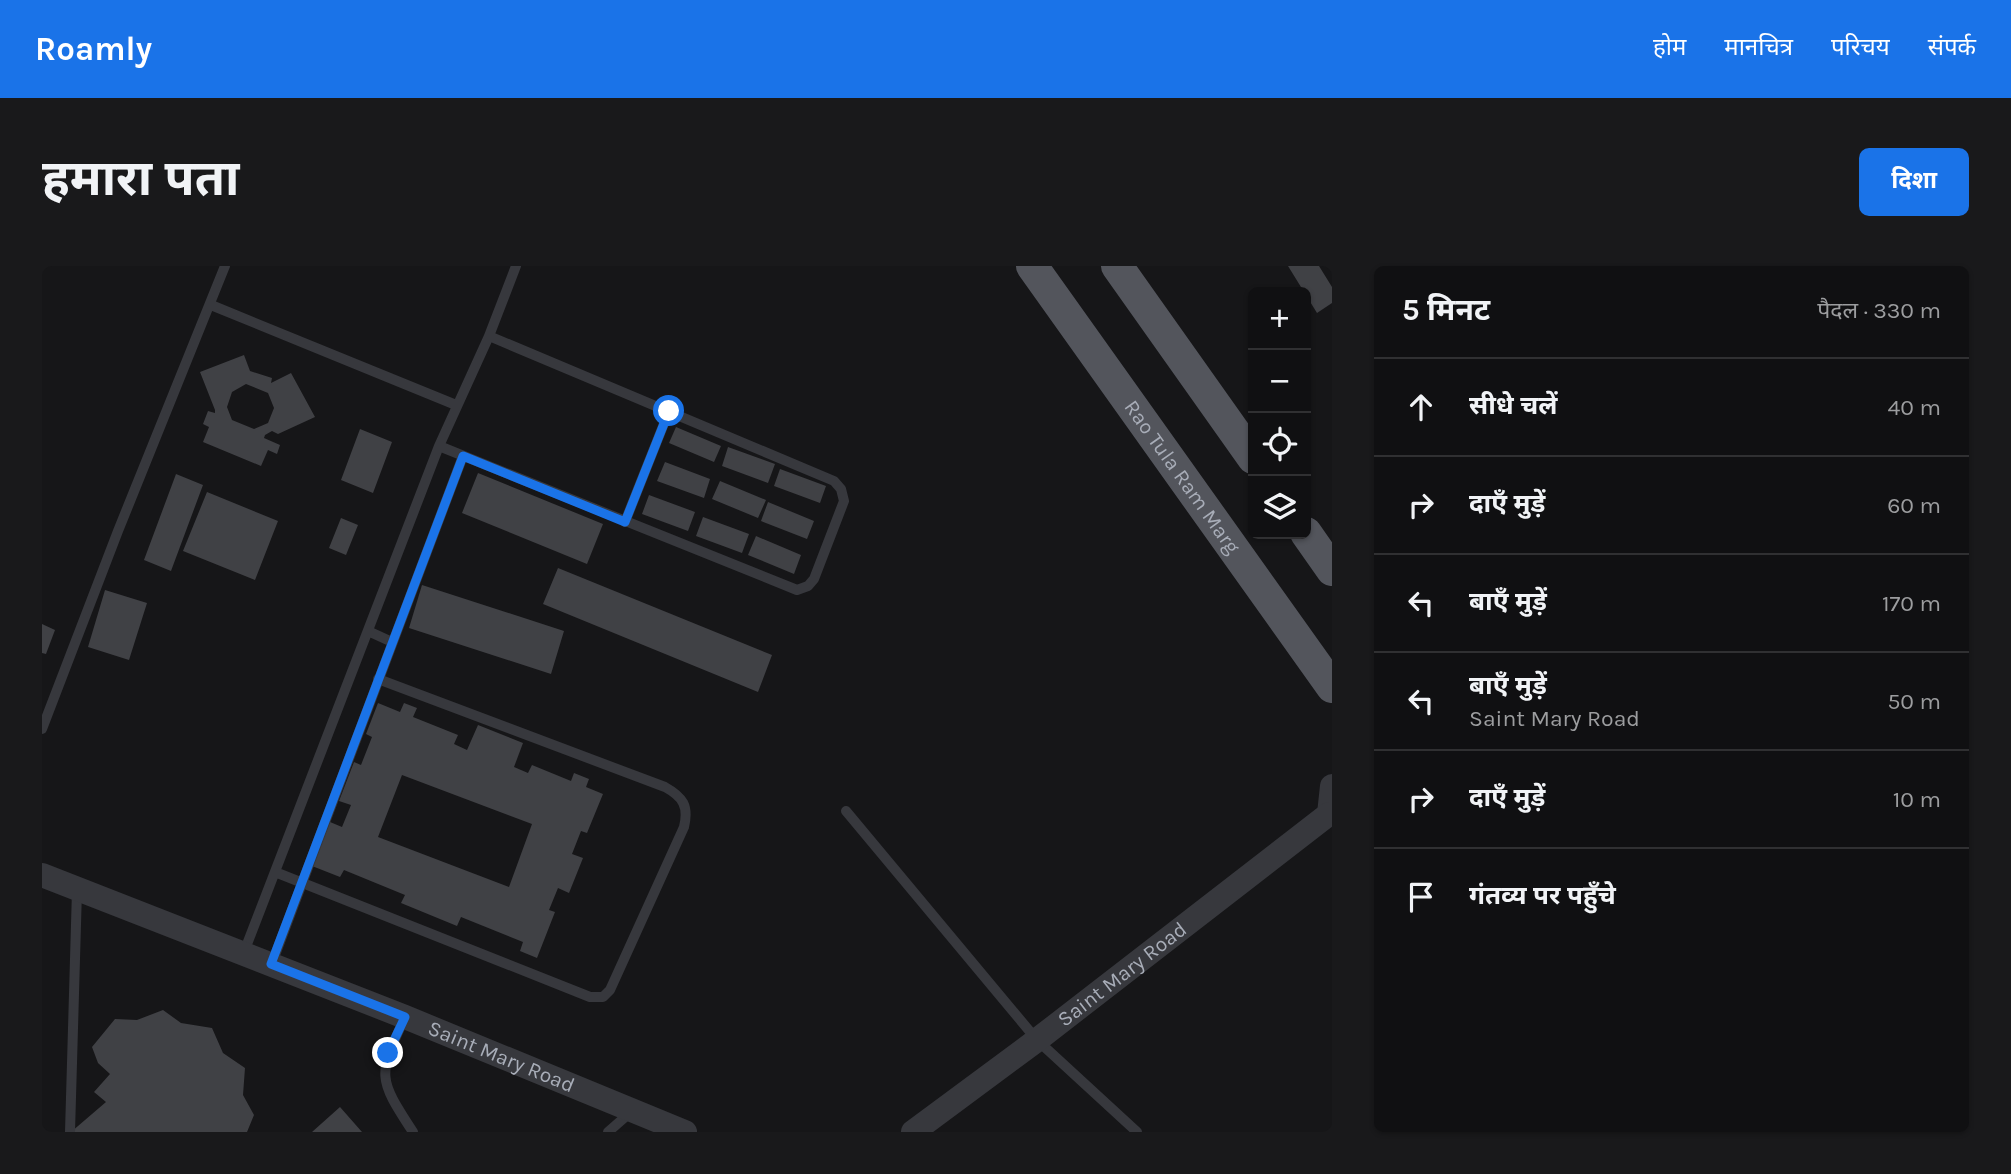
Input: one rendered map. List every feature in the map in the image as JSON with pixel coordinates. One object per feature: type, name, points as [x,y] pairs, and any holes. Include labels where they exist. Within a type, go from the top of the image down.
[{"type":"main road","name":"Rao Tula Ram Marg","points":[[1032,266],[1332,687]]},
{"type":"main road","points":[[1117,266],[1248,451]]},
{"type":"main road","points":[[1310,539],[1332,570]]},
{"type":"street","name":"Saint Mary Road","points":[[913,1132],[1331,815],[1332,786]]},
{"type":"street","name":"Saint Mary Road","points":[[42,875],[405,1017],[685,1132]]},
{"type":"lane","points":[[42,729],[118,531],[225,266]]},
{"type":"lane","points":[[244,953],[439,446],[489,336],[516,266]]},
{"type":"lane","points":[[211,305],[456,405]]},
{"type":"lane","points":[[439,446],[797,590],[808,586],[814,579],[844,501],[841,489],[834,481],[489,336]]},
{"type":"lane","points":[[625,522],[669,411]]},
{"type":"lane","points":[[271,964],[463,456]]},
{"type":"lane","points":[[368,631],[392,642]]},
{"type":"lane","points":[[275,872],[590,997],[603,997],[610,990],[684,827],[687,813],[685,803],[676,793],[665,787],[378,679]]},
{"type":"lane","points":[[846,811],[1037,1040],[1137,1132]]},
{"type":"lane","points":[[70,1132],[77,890]]},
{"type":"lane","points":[[405,1017],[388,1053],[385,1080],[388,1093],[413,1132]]},
{"type":"lane","points":[[608,1132],[633,1111]]},
{"type":"building","points":[[1288,266],[1319,266],[1332,287],[1332,303],[1317,313],[1311,303],[1311,287],[1301,287]]},
{"type":"building","points":[[244,355],[250,371],[272,378],[271,383],[291,373],[315,417],[278,434],[272,431],[265,435],[264,438],[280,445],[277,454],[268,450],[261,466],[203,442],[209,427],[203,424],[208,411],[215,413],[215,410],[200,372]],"holes":[[[246,384],[268,393],[274,408],[268,423],[254,429],[232,420],[227,407],[232,392]]]},
{"type":"building","points":[[676,427],[721,446],[714,462],[669,443]]},
{"type":"building","points":[[360,429],[392,442],[373,493],[341,480]]},
{"type":"building","points":[[728,447],[775,464],[768,483],[722,466]]},
{"type":"building","points":[[665,462],[710,479],[704,498],[657,481]]},
{"type":"building","points":[[780,469],[826,486],[820,503],[774,486]]},
{"type":"building","points":[[478,473],[603,524],[587,564],[462,513]]},
{"type":"building","points":[[176,474],[203,485],[171,571],[144,560]]},
{"type":"building","points":[[720,481],[766,500],[758,518],[712,499]]},
{"type":"building","points":[[207,492],[278,521],[255,580],[183,551]]},
{"type":"building","points":[[649,495],[695,512],[688,531],[642,514]]},
{"type":"building","points":[[768,502],[814,521],[807,539],[761,521]]},
{"type":"building","points":[[703,517],[749,534],[742,553],[696,536]]},
{"type":"building","points":[[341,518],[358,525],[346,555],[329,548]]},
{"type":"building","points":[[756,536],[801,555],[794,574],[748,555]]},
{"type":"building","points":[[558,568],[772,655],[758,692],[543,604]]},
{"type":"building","points":[[422,585],[564,631],[551,674],[409,628]]},
{"type":"building","points":[[105,590],[147,603],[129,660],[88,647]]},
{"type":"building","points":[[42,624],[55,630],[46,654],[42,653]]},
{"type":"building","points":[[378,703],[400,712],[404,703],[417,708],[413,717],[458,735],[454,744],[467,750],[478,725],[523,743],[514,767],[528,773],[532,765],[571,781],[574,773],[589,779],[586,787],[603,794],[587,833],[581,831],[572,854],[583,858],[569,893],[558,888],[549,910],[555,912],[537,958],[520,951],[523,942],[461,917],[457,926],[401,903],[405,895],[344,870],[340,877],[312,866],[330,822],[342,827],[351,805],[339,801],[354,762],[361,765],[372,737],[366,734]],"holes":[[[402,775],[532,824],[509,887],[378,837]]]},
{"type":"building","points":[[163,1010],[181,1023],[212,1028],[223,1053],[245,1068],[243,1095],[254,1115],[247,1132],[71,1132],[106,1102],[94,1092],[110,1074],[98,1063],[92,1047],[115,1019],[137,1020]]},
{"type":"building","points":[[340,1107],[362,1132],[312,1132]]},
{"type":"route","points":[[388,1053],[405,1017],[271,964],[463,456],[625,522],[669,411]]}]
